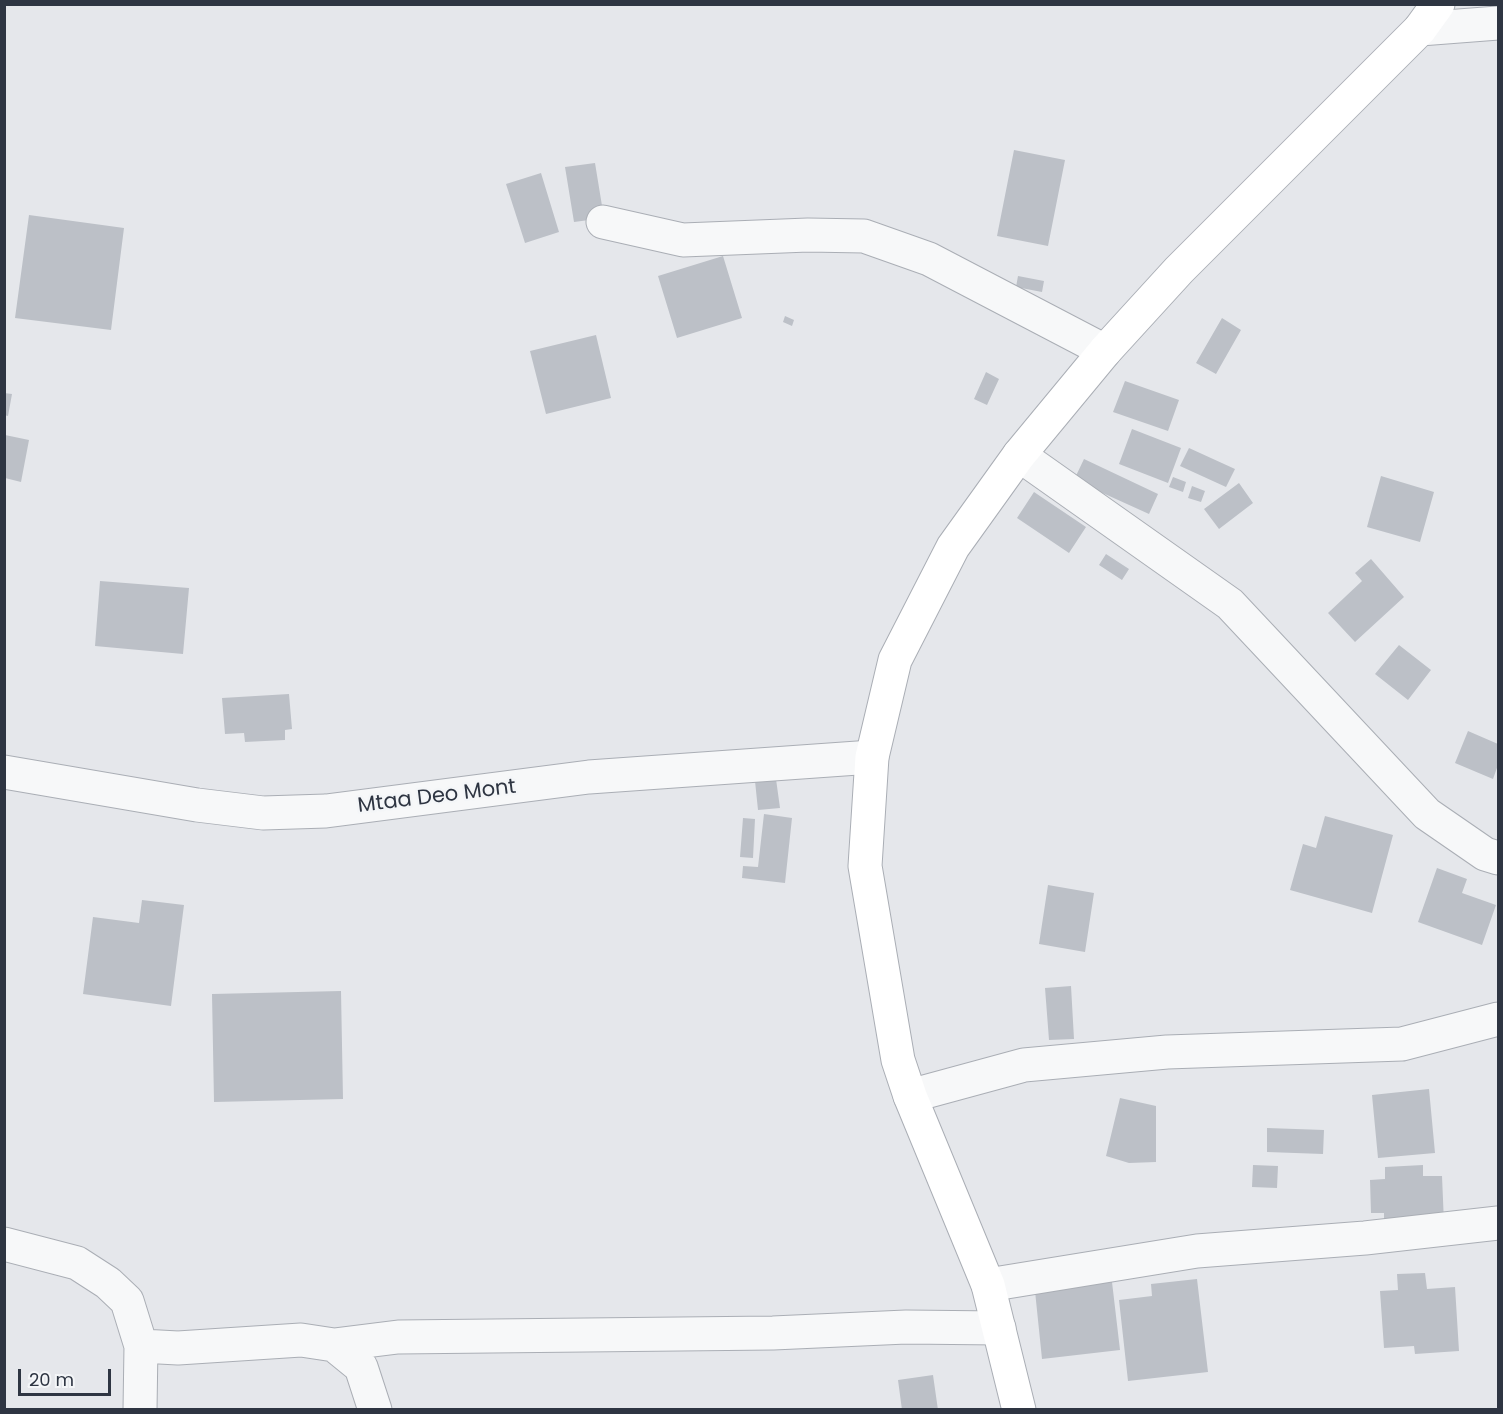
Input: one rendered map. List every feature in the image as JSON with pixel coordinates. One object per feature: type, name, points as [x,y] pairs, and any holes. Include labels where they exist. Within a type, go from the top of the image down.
[{"type":"street","points":[[1019,1410],[988,1285],[909,1096],[898,1060],[865,866],[872,757],[896,660],[953,548],[1019,455],[1105,351],[1179,270],[1429,17],[1498,23]]},
{"type":"street","points":[[603,222],[683,240],[808,235],[864,236],[929,259],[1105,351]]},
{"type":"street","points":[[1019,455],[1230,604],[1427,814],[1485,854],[1498,858]]},
{"type":"street","name":"Mtaa Deo Mont","points":[[6,776],[263,813],[326,811],[589,777],[872,757]]},
{"type":"street","points":[[909,1096],[1024,1065],[1167,1052],[1402,1044],[1498,1019]]},
{"type":"street","points":[[988,1285],[1197,1251],[1365,1238],[1498,1223]]},
{"type":"street","points":[[4,1244],[77,1263],[108,1283],[128,1301],[141,1346],[140,1410]]},
{"type":"street","points":[[141,1346],[177,1348],[301,1340],[334,1345],[398,1337],[773,1333],[906,1327],[999,1328]]},
{"type":"street","points":[[334,1345],[361,1367],[375,1410]]},
{"type":"building","points":[[1014,150],[1065,160],[1048,246],[997,236]]},
{"type":"building","points":[[595,163],[604,218],[574,222],[565,167]]},
{"type":"building","points":[[541,173],[559,232],[525,243],[506,184]]},
{"type":"building","points":[[29,215],[124,228],[111,330],[15,318]]},
{"type":"building","points":[[723,256],[742,318],[677,338],[658,276]]},
{"type":"building","points":[[1018,276],[1044,281],[1042,292],[1016,287]]},
{"type":"building","points":[[785,316],[794,320],[792,326],[783,322]]},
{"type":"building","points":[[1222,318],[1241,330],[1216,374],[1196,363]]},
{"type":"building","points":[[596,335],[611,398],[546,414],[530,351]]},
{"type":"building","points":[[986,372],[999,379],[987,405],[974,399]]},
{"type":"building","points":[[1125,381],[1179,400],[1168,431],[1113,412]]},
{"type":"building","points":[[4,393],[12,394],[8,416],[4,415]]},
{"type":"building","points":[[1132,429],[1181,448],[1168,483],[1119,464]]},
{"type":"building","points":[[5,435],[29,440],[21,482],[5,478]]},
{"type":"building","points":[[1189,448],[1235,469],[1226,487],[1180,466]]},
{"type":"building","points":[[1084,459],[1158,494],[1149,514],[1074,480]]},
{"type":"building","points":[[1381,476],[1434,492],[1420,542],[1367,527]]},
{"type":"building","points":[[1173,477],[1186,482],[1183,492],[1169,487]]},
{"type":"building","points":[[1239,483],[1253,503],[1219,529],[1204,509]]},
{"type":"building","points":[[1192,486],[1205,491],[1201,502],[1188,498]]},
{"type":"building","points":[[1034,492],[1086,527],[1069,553],[1017,518]]},
{"type":"building","points":[[1106,554],[1129,569],[1122,580],[1099,565]]},
{"type":"building","points":[[1371,559],[1404,597],[1355,642],[1328,613],[1362,581],[1355,573]]},
{"type":"building","points":[[100,581],[189,588],[183,654],[95,646]]},
{"type":"building","points":[[1399,645],[1431,670],[1408,700],[1375,674]]},
{"type":"building","points":[[289,694],[292,729],[285,730],[285,740],[245,742],[244,733],[225,734],[222,698]]},
{"type":"building","points":[[1468,731],[1498,744],[1498,765],[1493,779],[1455,763]]},
{"type":"building","points":[[776,779],[780,808],[758,810],[755,781]]},
{"type":"building","points":[[764,814],[792,818],[785,883],[742,878],[743,866],[758,867]]},
{"type":"building","points":[[1325,816],[1393,835],[1372,913],[1290,890],[1303,844],[1316,848]]},
{"type":"building","points":[[743,818],[755,819],[753,858],[740,857]]},
{"type":"building","points":[[1437,868],[1467,879],[1462,893],[1496,905],[1482,945],[1418,922]]},
{"type":"building","points":[[1048,885],[1094,893],[1085,952],[1039,944]]},
{"type":"building","points":[[142,900],[184,905],[171,1006],[83,994],[93,917],[139,923]]},
{"type":"building","points":[[1071,986],[1074,1039],[1049,1040],[1045,988]]},
{"type":"building","points":[[341,991],[343,1099],[214,1102],[212,994]]},
{"type":"building","points":[[1429,1089],[1435,1153],[1378,1158],[1372,1095]]},
{"type":"building","points":[[1120,1098],[1156,1106],[1156,1162],[1129,1163],[1106,1156]]},
{"type":"building","points":[[1267,1128],[1324,1130],[1323,1154],[1267,1152]]},
{"type":"building","points":[[1253,1165],[1278,1166],[1277,1188],[1252,1187]]},
{"type":"building","points":[[1423,1165],[1423,1176],[1442,1176],[1444,1223],[1384,1226],[1384,1213],[1371,1213],[1370,1180],[1385,1179],[1385,1167]]},
{"type":"building","points":[[1425,1273],[1427,1289],[1455,1287],[1459,1351],[1415,1354],[1414,1346],[1384,1348],[1380,1291],[1398,1290],[1397,1274]]},
{"type":"building","points":[[1197,1279],[1208,1372],[1128,1381],[1119,1300],[1152,1296],[1151,1284]]},
{"type":"building","points":[[1112,1282],[1120,1350],[1042,1359],[1035,1291]]},
{"type":"building","points":[[933,1375],[938,1410],[902,1410],[898,1380]]}]
